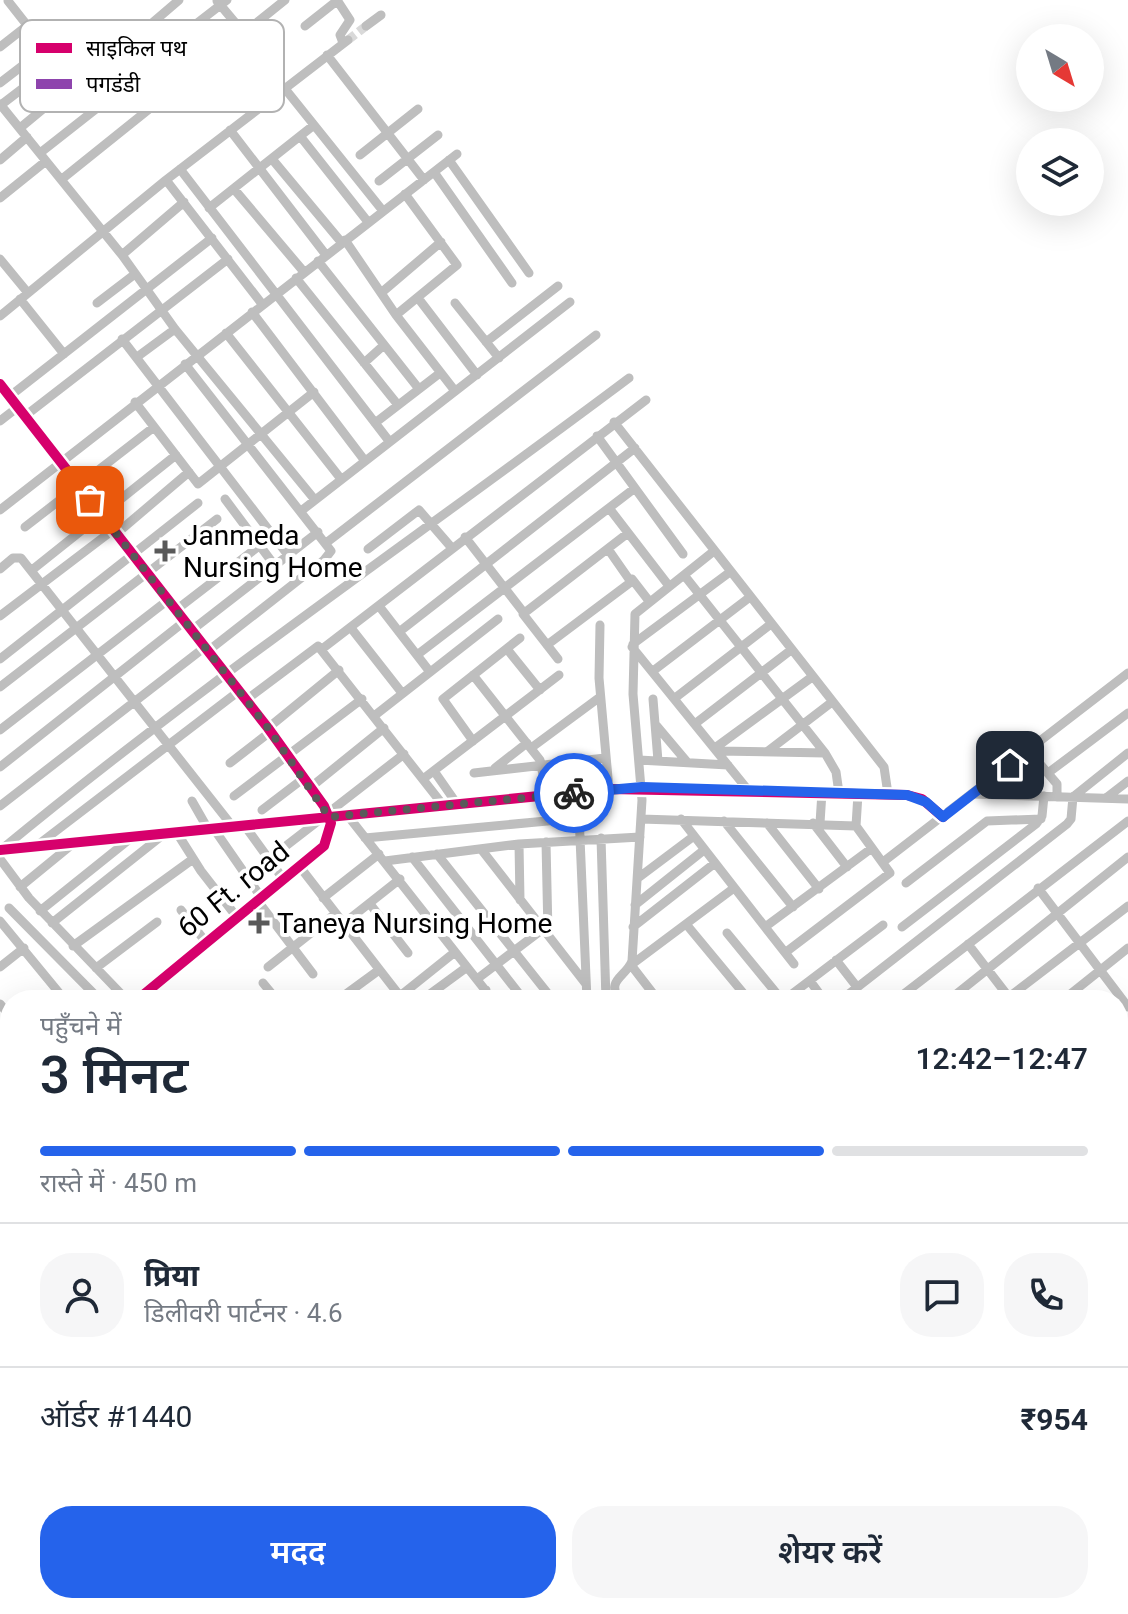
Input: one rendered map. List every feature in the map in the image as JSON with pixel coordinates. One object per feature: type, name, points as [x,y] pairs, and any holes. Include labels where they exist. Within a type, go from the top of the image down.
[{"type":"street","points":[[0,7],[8,0],[24,20]]},
{"type":"street","points":[[154,20],[179,0]]},
{"type":"street","points":[[259,20],[285,0]]},
{"type":"street","points":[[305,26],[338,0],[350,20],[340,35],[346,41],[286,90],[383,211]]},
{"type":"street","points":[[200,20],[221,2],[234,20]]},
{"type":"street","points":[[366,26],[381,15]]},
{"type":"street","points":[[0,47],[20,31]]},
{"type":"street","points":[[327,55],[424,180]]},
{"type":"street","points":[[0,83],[20,67]]},
{"type":"street","points":[[20,90],[1,104],[105,233],[175,329],[315,500]]},
{"type":"street","points":[[360,155],[418,109]]},
{"type":"street","points":[[20,128],[39,112]]},
{"type":"street","points":[[0,198],[95,112]]},
{"type":"street","points":[[62,179],[145,112]]},
{"type":"street","points":[[0,316],[166,180],[255,112]]},
{"type":"street","points":[[209,208],[314,125]]},
{"type":"street","points":[[230,130],[419,389]]},
{"type":"street","points":[[379,181],[438,135]]},
{"type":"street","points":[[300,136],[368,222]]},
{"type":"street","points":[[0,160],[27,137]]},
{"type":"street","points":[[0,510],[453,157],[529,273]]},
{"type":"street","points":[[272,159],[343,242],[455,391]]},
{"type":"street","points":[[180,169],[389,441]]},
{"type":"street","points":[[434,172],[512,283]]},
{"type":"street","points":[[166,180],[262,304]]},
{"type":"street","points":[[234,189],[398,405]]},
{"type":"street","points":[[396,315],[457,265],[405,194]]},
{"type":"street","points":[[122,255],[184,202]]},
{"type":"street","points":[[212,238],[64,354],[3,390],[269,730],[311,787],[326,816]]},
{"type":"street","points":[[381,293],[441,242]]},
{"type":"street","points":[[0,259],[64,354]]},
{"type":"street","points":[[25,416],[228,259]]},
{"type":"street","points":[[97,303],[135,274]]},
{"type":"street","points":[[486,342],[558,286]]},
{"type":"street","points":[[418,298],[477,375]]},
{"type":"street","points":[[301,511],[570,302]]},
{"type":"street","points":[[455,303],[499,358]]},
{"type":"street","points":[[252,312],[365,461]]},
{"type":"street","points":[[137,357],[175,329]]},
{"type":"street","points":[[226,333],[341,479]]},
{"type":"street","points":[[326,543],[596,335]]},
{"type":"street","points":[[122,339],[288,555]]},
{"type":"street","points":[[364,363],[384,345]]},
{"type":"street","points":[[0,806],[324,560],[331,551],[185,364]]},
{"type":"street","points":[[375,423],[440,373]]},
{"type":"street","points":[[0,850],[157,730],[225,673],[434,525],[629,378]]},
{"type":"street","points":[[135,402],[201,484],[314,392]]},
{"type":"street","points":[[246,700],[313,648],[322,649],[351,628],[451,547],[646,400]]},
{"type":"street","points":[[0,421],[18,407]]},
{"type":"street","points":[[614,422],[884,767],[888,794]]},
{"type":"street","points":[[25,527],[154,427]]},
{"type":"street","points":[[597,436],[683,554]]},
{"type":"street","points":[[399,632],[635,448]]},
{"type":"street","points":[[32,570],[176,455]]},
{"type":"street","points":[[0,616],[115,532],[189,472]]},
{"type":"street","points":[[417,655],[635,488]]},
{"type":"street","points":[[225,499],[275,566]]},
{"type":"street","points":[[0,659],[198,503]]},
{"type":"street","points":[[609,508],[669,586]]},
{"type":"street","points":[[368,549],[416,512],[422,511],[451,547]]},
{"type":"street","points":[[0,687],[217,519]]},
{"type":"street","points":[[192,630],[318,532]]},
{"type":"street","points":[[524,613],[628,533]]},
{"type":"street","points":[[465,537],[558,659]]},
{"type":"street","points":[[176,610],[259,546]]},
{"type":"street","points":[[608,549],[649,601]]},
{"type":"street","points":[[650,990],[631,965],[642,787],[632,646],[635,614],[714,551]]},
{"type":"street","points":[[0,569],[17,557],[32,570],[233,827]]},
{"type":"street","points":[[632,646],[730,572]]},
{"type":"street","points":[[684,575],[825,753],[836,772],[839,793]]},
{"type":"street","points":[[547,645],[632,579]]},
{"type":"street","points":[[653,671],[750,597]]},
{"type":"street","points":[[0,730],[168,600]]},
{"type":"street","points":[[379,606],[430,672]]},
{"type":"street","points":[[374,716],[498,619]]},
{"type":"street","points":[[1,765],[185,621]]},
{"type":"street","points":[[675,698],[771,624]]},
{"type":"street","points":[[600,625],[600,697],[609,789]]},
{"type":"street","points":[[351,628],[402,693]]},
{"type":"street","points":[[473,741],[442,701],[520,638]]},
{"type":"street","points":[[632,646],[748,790]]},
{"type":"street","points":[[322,649],[443,805]]},
{"type":"street","points":[[507,649],[540,690]]},
{"type":"street","points":[[696,723],[791,650]]},
{"type":"street","points":[[230,763],[339,670]]},
{"type":"street","points":[[883,862],[1128,673]]},
{"type":"street","points":[[473,675],[542,764],[547,795]]},
{"type":"street","points":[[423,779],[559,675]]},
{"type":"street","points":[[716,750],[812,677]]},
{"type":"street","points":[[36,847],[239,691]]},
{"type":"street","points":[[492,770],[600,697]]},
{"type":"street","points":[[234,796],[362,699]]},
{"type":"street","points":[[653,699],[658,761]]},
{"type":"street","points":[[768,752],[832,702]]},
{"type":"street","points":[[1048,773],[1128,713]]},
{"type":"street","points":[[655,724],[687,762]]},
{"type":"street","points":[[311,787],[384,728]]},
{"type":"street","points":[[716,750],[825,753]]},
{"type":"street","points":[[1028,750],[1058,786],[1057,797]]},
{"type":"street","points":[[853,990],[1067,824],[1073,797],[1128,753]]},
{"type":"street","points":[[269,859],[404,754]]},
{"type":"street","points":[[474,773],[605,758]]},
{"type":"street","points":[[639,760],[728,765]]},
{"type":"street","points":[[434,771],[457,804]]},
{"type":"street","points":[[262,810],[304,778]]},
{"type":"street","points":[[1106,798],[1128,781]]},
{"type":"street","points":[[0,850],[642,787],[888,794],[917,797],[943,817]]},
{"type":"street","points":[[578,792],[586,990]]},
{"type":"street","points":[[822,792],[816,823],[847,867]]},
{"type":"street","points":[[786,952],[889,875],[856,826],[858,794]]},
{"type":"street","points":[[973,794],[1128,799]]},
{"type":"street","points":[[902,927],[1041,819],[1044,796]]},
{"type":"street","points":[[192,801],[313,974]]},
{"type":"street","name":"60 Ft. road","points":[[149,990],[328,841],[326,816]]},
{"type":"street","points":[[348,816],[486,990]]},
{"type":"street","points":[[365,838],[579,818]]},
{"type":"street","points":[[641,819],[856,826]]},
{"type":"street","points":[[681,819],[794,964]]},
{"type":"street","points":[[906,883],[987,821],[1041,819]]},
{"type":"street","points":[[724,821],[793,907]]},
{"type":"street","points":[[909,990],[1128,821]]},
{"type":"street","points":[[767,823],[819,889]]},
{"type":"street","points":[[245,826],[284,880]]},
{"type":"street","points":[[177,833],[236,916]]},
{"type":"street","points":[[52,923],[164,834]]},
{"type":"street","points":[[638,878],[694,836]]},
{"type":"street","points":[[40,911],[133,837]]},
{"type":"street","points":[[323,898],[382,857],[412,857],[580,839],[640,837]]},
{"type":"street","points":[[601,838],[606,990]]},
{"type":"street","points":[[20,887],[75,842]]},
{"type":"street","points":[[546,842],[546,932]]},
{"type":"street","points":[[519,844],[520,900]]},
{"type":"street","points":[[765,927],[872,848]]},
{"type":"street","points":[[481,849],[586,984]]},
{"type":"street","points":[[635,905],[704,850]]},
{"type":"street","points":[[437,854],[545,990]]},
{"type":"street","points":[[412,857],[516,990]]},
{"type":"street","points":[[962,990],[1128,857]]},
{"type":"street","points":[[0,859],[40,911],[117,990]]},
{"type":"street","points":[[73,946],[193,859]]},
{"type":"street","points":[[633,927],[715,863]]},
{"type":"street","points":[[300,867],[395,990]]},
{"type":"street","points":[[343,924],[400,879]]},
{"type":"street","points":[[614,990],[615,980],[631,965],[734,888]]},
{"type":"street","points":[[1038,888],[1117,990]]},
{"type":"street","points":[[370,904],[408,953]]},
{"type":"street","points":[[1020,990],[1128,906]]},
{"type":"street","points":[[9,908],[90,990]]},
{"type":"street","points":[[181,910],[205,941]]},
{"type":"street","points":[[268,967],[335,914]]},
{"type":"street","points":[[0,921],[57,990]]},
{"type":"street","points":[[96,968],[157,922]]},
{"type":"street","points":[[686,924],[741,990]]},
{"type":"street","points":[[797,990],[883,925]]},
{"type":"street","points":[[477,979],[546,932]]},
{"type":"street","points":[[727,933],[775,990]]},
{"type":"street","points":[[968,944],[1001,990]]},
{"type":"street","points":[[0,967],[24,948]]},
{"type":"street","points":[[1075,990],[1128,948]]},
{"type":"street","points":[[411,990],[455,952]]},
{"type":"street","points":[[836,960],[857,987]]},
{"type":"street","points":[[436,990],[467,967]]},
{"type":"street","points":[[352,990],[379,970]]},
{"type":"street","points":[[810,981],[817,990]]},
{"type":"street","points":[[263,983],[269,990]]},
{"type":"tunnel","points":[[348,40],[366,26]]},
{"type":"cycle path","points":[[0,384],[268,728],[324,806],[331,823],[324,846],[149,990]]},
{"type":"cycle path","points":[[0,850],[609,789],[907,795],[922,799],[943,817]]},
{"type":"way so far","points":[[90,500],[268,728],[329,817],[574,793]]},
{"type":"place","name":"Janmeda Nursing Home","points":[[165,551]]},
{"type":"place","name":"Taneya Nursing Home","points":[[259,923]]},
{"type":"route","points":[[574,793],[642,787],[907,795],[926,802],[943,817],[1010,765]]}]
